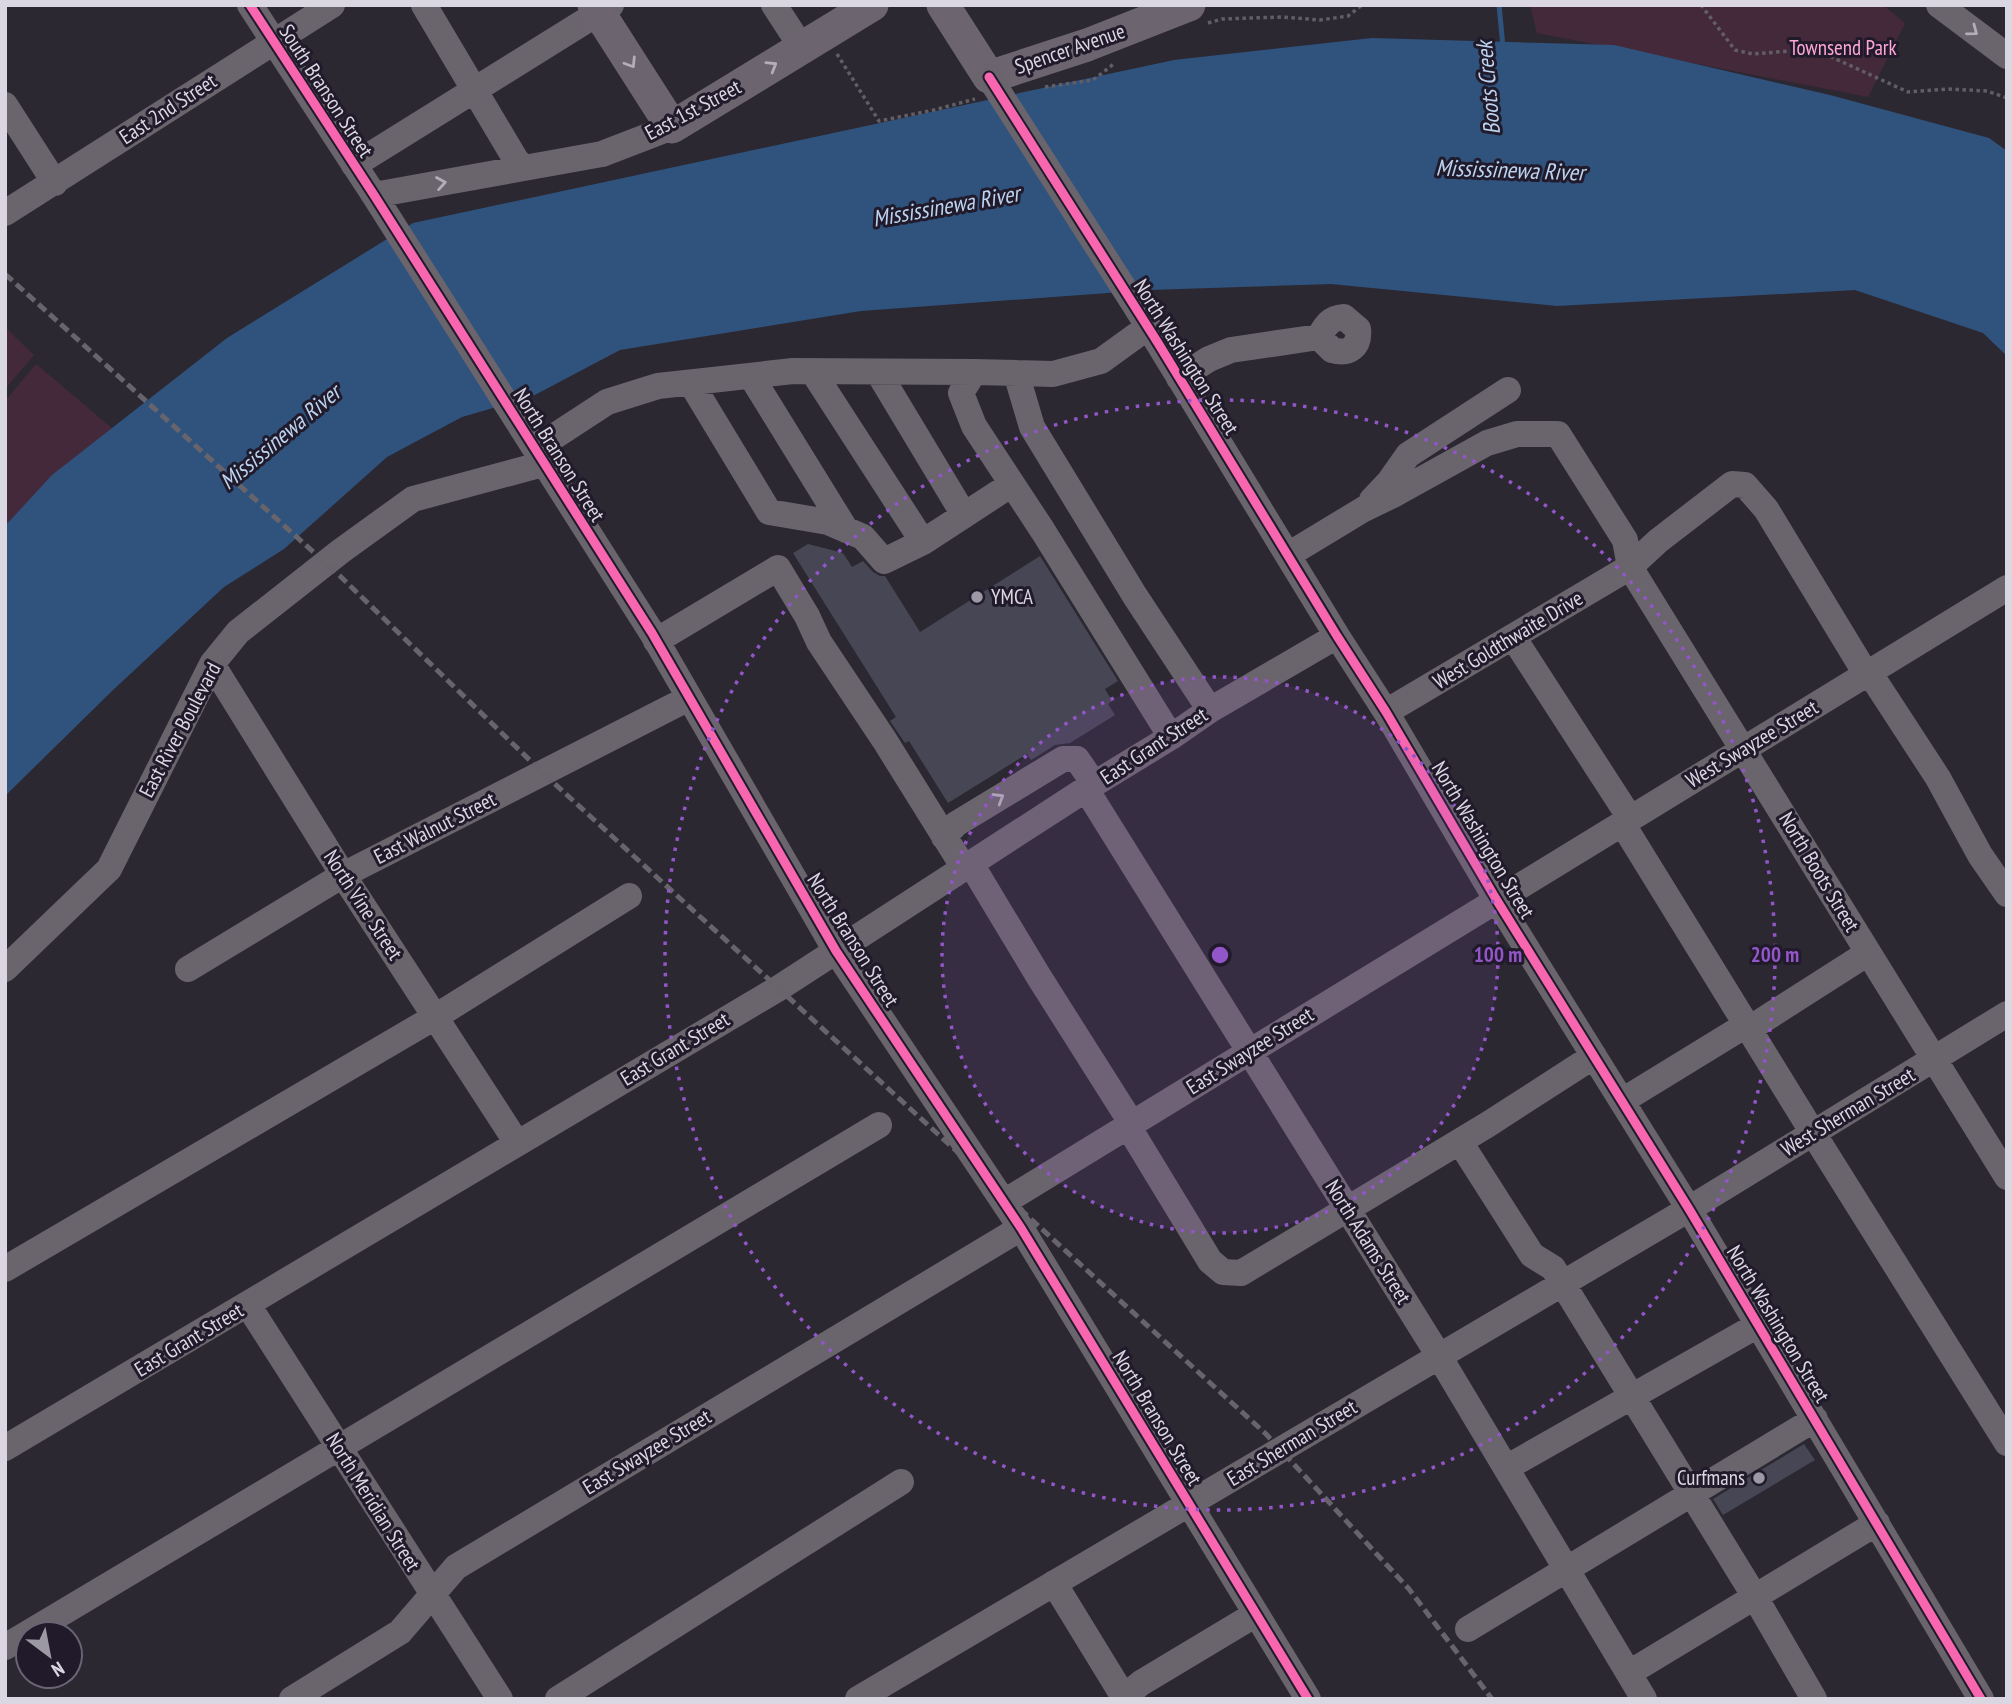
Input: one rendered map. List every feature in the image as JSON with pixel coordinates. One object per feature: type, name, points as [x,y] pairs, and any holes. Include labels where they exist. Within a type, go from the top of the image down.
[{"type":"main road","name":"East 1st Street","points":[[672,127],[872,5]]},
{"type":"main road","name":"North Washington Street","points":[[943,5],[989,77]]},
{"type":"main road","name":"Spencer Avenue","points":[[989,77],[1087,45],[1189,5]]},
{"type":"main road","points":[[602,8],[672,127]]},
{"type":"street","name":"South Branson Street","points":[[250,5],[374,195]]},
{"type":"street","name":"East 2nd Street","points":[[5,214],[332,5]]},
{"type":"street","points":[[424,5],[516,160],[524,168]]},
{"type":"street","points":[[774,5],[802,48]]},
{"type":"street","points":[[1939,5],[2007,57]]},
{"type":"street","points":[[354,165],[602,8]]},
{"type":"street","name":"North Washington Street","points":[[989,77],[1180,378],[1386,712],[1496,899],[1689,1209],[1982,1699]]},
{"type":"street","points":[[5,104],[55,183]]},
{"type":"street","name":"East 1st Street","points":[[374,195],[602,154],[672,127]]},
{"type":"street","name":"North Branson Street","points":[[374,195],[656,641],[836,951],[1021,1228],[1308,1699]]},
{"type":"street","name":"East River Boulevard","points":[[5,969],[109,869],[212,664],[238,632],[413,499],[535,450],[607,402],[658,386],[813,372],[1053,374],[1101,361],[1143,319]]},
{"type":"street","points":[[1180,378],[1209,359],[1231,350],[1319,337]]},
{"type":"street","points":[[813,372],[923,542]]},
{"type":"street","points":[[878,372],[964,515]]},
{"type":"street","points":[[974,372],[961,393],[974,426],[1171,737]]},
{"type":"street","points":[[1016,373],[1032,427],[1135,596],[1210,710]]},
{"type":"street","points":[[751,376],[846,530]]},
{"type":"street","points":[[691,383],[769,512],[828,522],[863,537],[884,561],[923,542],[1012,484]]},
{"type":"street","points":[[1288,555],[1364,509],[1390,482],[1408,455],[1508,390]]},
{"type":"street","name":"North Boots Street","points":[[1364,509],[1487,443],[1517,434],[1558,434],[1625,540],[1630,567],[2007,1177]]},
{"type":"street","name":"West Goldthwaite Drive","points":[[1386,712],[1630,567],[1658,541],[1732,484],[1745,485],[1766,509],[1863,676]]},
{"type":"street","points":[[656,641],[778,568],[807,616],[819,642],[886,741],[944,837],[967,866],[1039,977],[1210,1261],[1223,1272],[1241,1273],[1460,1142],[1594,1056]]},
{"type":"street","name":"West Swayzee Street","points":[[1496,899],[2007,588]]},
{"type":"street","points":[[1804,609],[1814,614],[1938,778],[1980,855],[2007,894]]},
{"type":"street","name":"East Grant Street","points":[[5,1448],[779,988],[1210,710],[1337,636]]},
{"type":"street","points":[[1513,637],[1626,820],[1748,1027],[2007,1443]]},
{"type":"street","name":"North Vine Street","points":[[212,664],[343,875],[517,1143]]},
{"type":"street","name":"East Walnut Street","points":[[188,969],[343,875],[689,698]]},
{"type":"street","name":"North Adams Street","points":[[944,837],[956,824],[1063,759],[1077,759],[1090,786],[1249,1052],[1439,1356],[1644,1699]]},
{"type":"street","points":[[5,1269],[435,1017],[629,896]]},
{"type":"street","name":"East Swayzee Street","points":[[1004,1202],[1496,899]]},
{"type":"street","points":[[1622,1101],[1868,953]]},
{"type":"street","name":"West Sherman Street","points":[[1689,1209],[2007,1014]]},
{"type":"street","points":[[5,1647],[880,1125]]},
{"type":"street","points":[[1460,1142],[1532,1255],[1553,1268],[1755,1597],[1814,1699]]},
{"type":"street","name":"East Sherman Street","points":[[859,1699],[1689,1209]]},
{"type":"street","name":"East Swayzee Street","points":[[292,1699],[400,1632],[456,1567],[1021,1228]]},
{"type":"street","name":"North Meridian Street","points":[[248,1305],[499,1699]]},
{"type":"street","points":[[1506,1468],[1758,1325]]},
{"type":"street","points":[[1468,1629],[1815,1419]]},
{"type":"street","points":[[558,1699],[901,1482]]},
{"type":"street","points":[[1629,1673],[1877,1523]]},
{"type":"street","points":[[1054,1583],[1125,1698],[1141,1683],[1256,1614]]},
{"type":"path","points":[[1701,5],[1735,50],[1753,54],[1814,49],[1908,92],[1948,89],[1987,91],[2007,98]]},
{"type":"green space","name":"Townsend Park","points":[[1530,5],[1883,5],[1905,23],[1868,97],[1537,33]]},
{"type":"green space","points":[[5,327],[34,355],[5,389]]},
{"type":"green space","points":[[36,364],[112,428],[5,556],[5,401]]},
{"type":"water","name":"Mississinewa River","points":[[1372,38],[1614,45],[1830,95],[1989,138],[2007,151],[2007,356],[1983,333],[1855,290],[1557,306],[1331,284],[1149,290],[861,311],[620,350],[531,397],[462,417],[387,457],[284,549],[224,587],[113,690],[5,796],[5,526],[52,475],[227,338],[413,223],[1174,60]]},
{"type":"building","points":[[808,544],[843,553],[852,567],[863,561],[873,572],[885,576],[920,632],[1040,556],[1118,681],[1105,689],[1112,701],[1108,704],[1115,715],[1070,743],[1055,745],[1031,760],[1027,754],[948,803],[909,741],[905,743],[890,721],[896,717],[793,553]]},
{"type":"building","name":"Curfmans","points":[[1804,1444],[1815,1460],[1723,1515],[1713,1499]]},
{"type":"waterway","name":"Boots Creek","points":[[1499,5],[1503,47]]},
{"type":"railway","points":[[5,274],[340,576],[544,774],[1266,1434],[1409,1589],[1492,1699]]},
{"type":"cycle path","points":[[250,5],[652,633],[836,951],[1021,1228],[1308,1699]]},
{"type":"cycle path","points":[[989,77],[1158,343],[1386,712],[1496,899],[1689,1209],[1981,1699]]},
{"type":"place","name":"YMCA","points":[[977,597]]},
{"type":"place","name":"Curfmans","points":[[1759,1478]]}]
